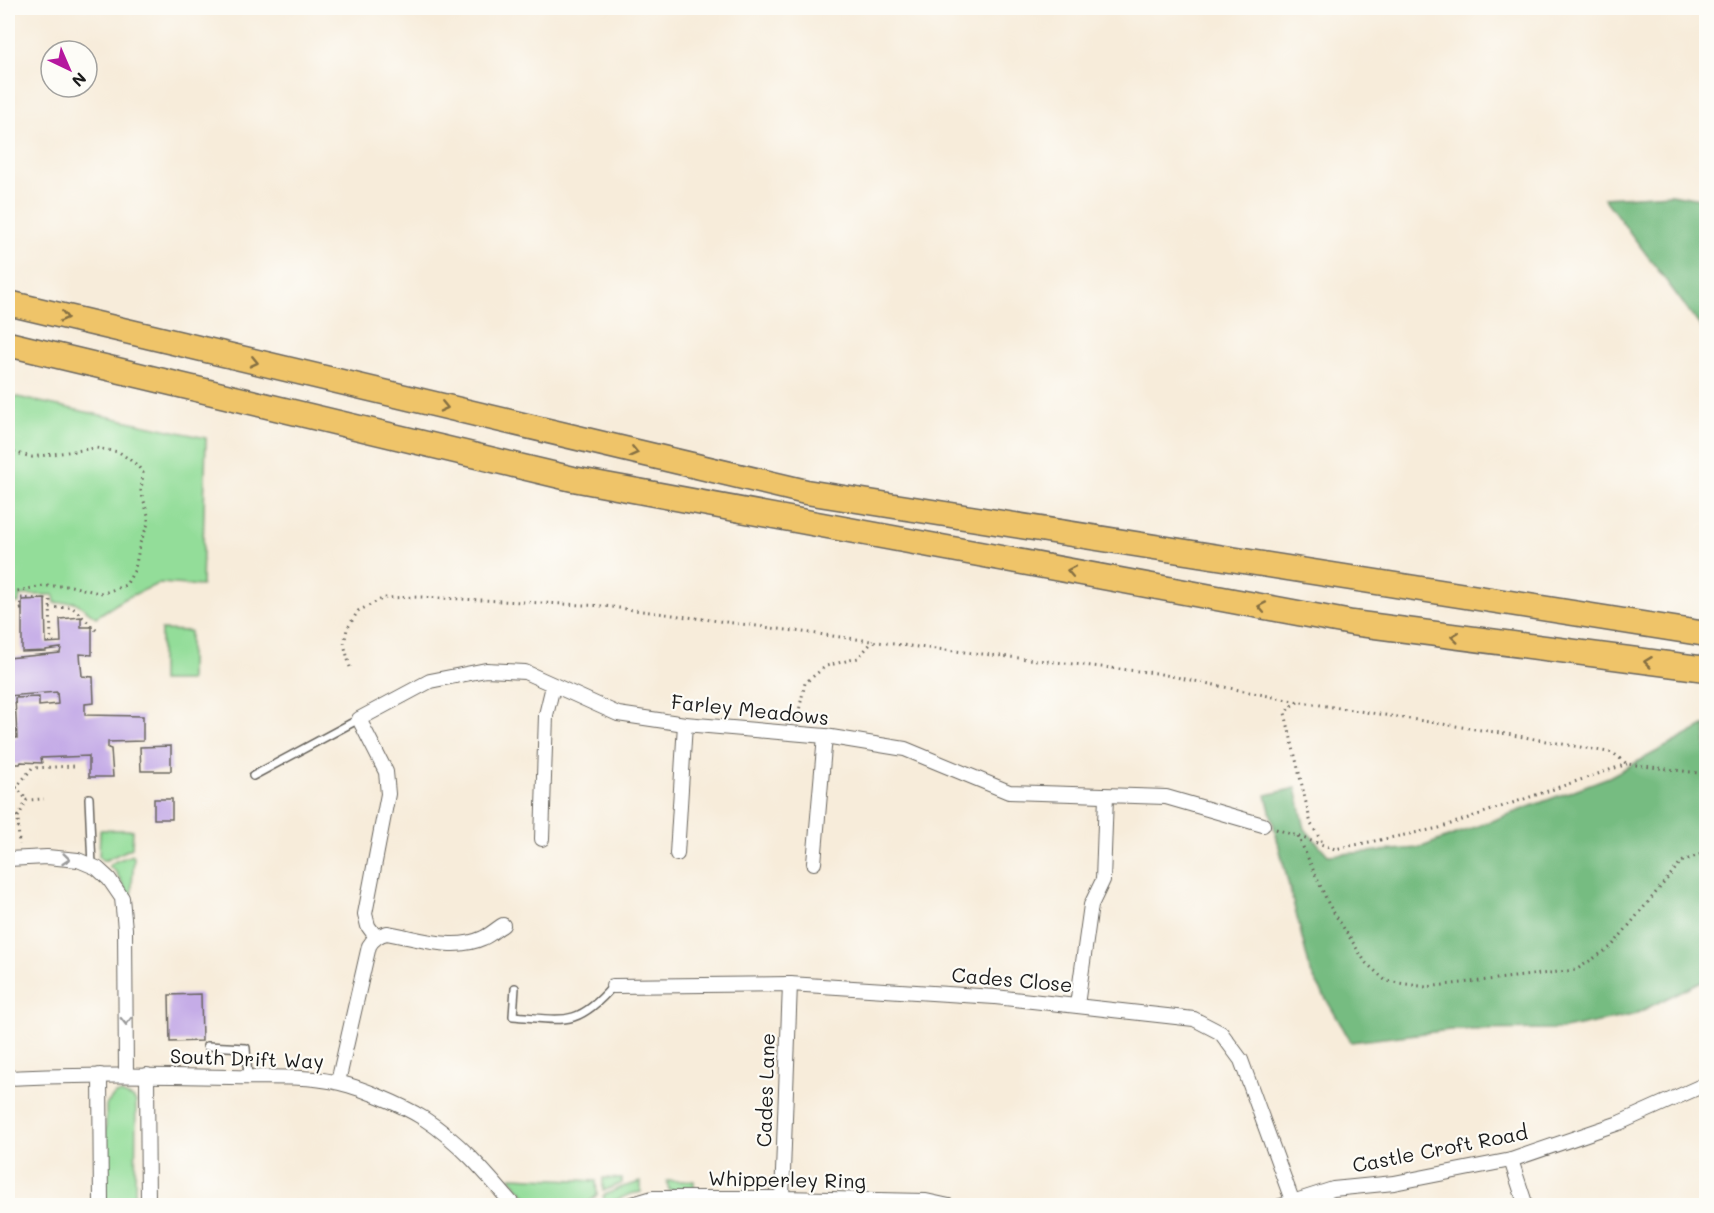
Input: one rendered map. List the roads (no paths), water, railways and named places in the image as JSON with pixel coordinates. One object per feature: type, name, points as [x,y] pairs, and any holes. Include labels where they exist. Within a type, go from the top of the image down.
[{"type":"highway","points":[[8,303],[806,492],[1707,634]]},
{"type":"highway","points":[[8,344],[581,480],[1352,623],[1707,669]]},
{"type":"street","name":"Farley Meadows","points":[[359,719],[430,681],[486,670],[525,672],[618,714],[685,724],[825,736],[905,749],[1009,792],[1166,797],[1263,825]]},
{"type":"street","points":[[542,839],[546,715],[553,686]]},
{"type":"street","points":[[359,719],[386,772],[388,782],[388,794],[365,914],[368,926],[376,937]]},
{"type":"street","points":[[677,854],[685,724]]},
{"type":"street","points":[[814,863],[825,736]]},
{"type":"street","points":[[1077,1005],[1091,905],[1103,880],[1106,796]]},
{"type":"street","points":[[13,859],[47,857],[78,860],[93,866],[109,879],[122,898],[125,929],[126,1076]]},
{"type":"street","points":[[338,1082],[369,946],[376,937],[387,933],[446,944],[467,944],[484,938],[503,925]]},
{"type":"street","name":"Cades Close","points":[[613,986],[790,984],[995,997],[1194,1019],[1221,1033],[1241,1060],[1286,1203]]},
{"type":"street","name":"Cades Lane","points":[[782,1198],[790,984]]},
{"type":"street","points":[[100,1075],[101,1206]]},
{"type":"street","points":[[147,1075],[148,1206]]},
{"type":"street","name":"South Drift Way","points":[[8,1078],[147,1075],[310,1078],[338,1082],[395,1103],[447,1135],[476,1162],[514,1206]]},
{"type":"street","name":"Castle Croft Road","points":[[1286,1203],[1333,1189],[1394,1183],[1511,1160],[1619,1123],[1707,1084]]},
{"type":"street","points":[[1511,1160],[1526,1206]]},
{"type":"street","name":"Whipperley Ring","points":[[626,1206],[653,1198],[782,1198],[926,1203],[949,1206]]},
{"type":"lane","name":"Farley Meadows","points":[[253,776],[359,719]]},
{"type":"lane","points":[[89,798],[93,866]]},
{"type":"lane","points":[[515,988],[513,1016],[564,1020],[583,1014],[601,1000],[613,986]]},
{"type":"lane","points":[[207,1046],[246,1048],[248,1077]]}]
